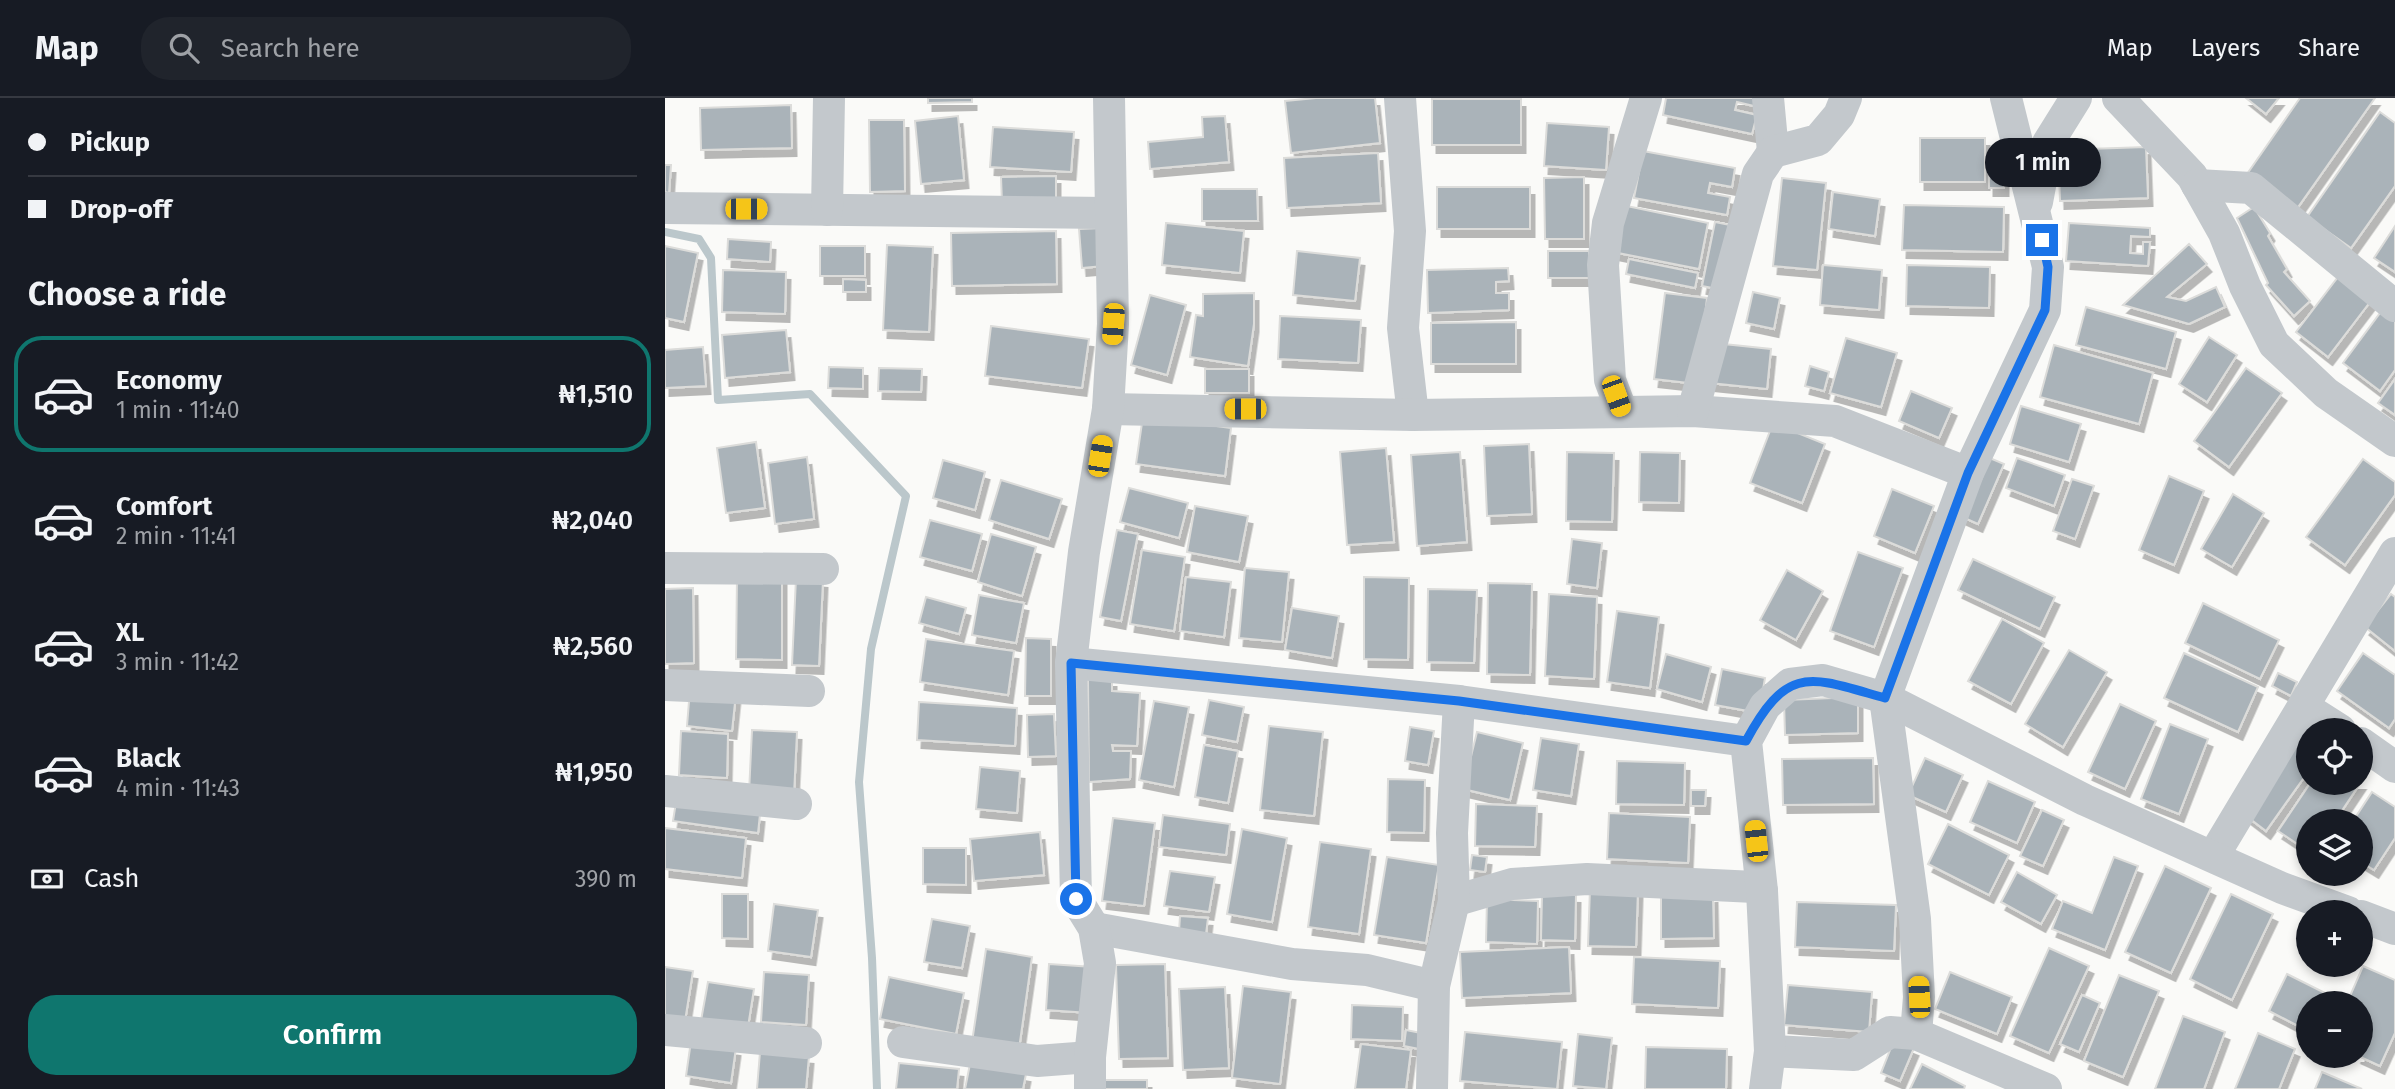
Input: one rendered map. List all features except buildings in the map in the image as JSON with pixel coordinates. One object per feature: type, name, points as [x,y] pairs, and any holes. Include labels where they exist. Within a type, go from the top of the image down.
[{"type":"street","points":[[827,210],[829,98]]},
{"type":"street","points":[[1090,1089],[1090,1057],[1100,963],[1094,928],[1076,899],[1071,663],[1084,552],[1108,409],[1113,324],[1109,98]]},
{"type":"street","points":[[1400,98],[1410,231],[1403,328],[1413,415]]},
{"type":"street","points":[[1622,412],[1610,380],[1603,265],[1608,223],[1646,98]]},
{"type":"street","points":[[1693,411],[1758,174],[1773,152],[1768,98]]},
{"type":"street","points":[[1773,152],[1818,140],[1839,115],[1846,98]]},
{"type":"street","points":[[1916,1034],[1919,997],[1915,919],[1885,698],[1968,473],[2045,310],[2048,267],[2006,98]]},
{"type":"street","points":[[2035,214],[2048,143],[2076,98]]},
{"type":"street","points":[[2117,98],[2192,176],[2224,233],[2245,286],[2274,344],[2326,393],[2395,441]]},
{"type":"street","points":[[2196,185],[2251,188],[2395,306]]},
{"type":"street","points":[[665,208],[1109,213]]},
{"type":"street","points":[[1108,409],[1413,415],[1693,411],[1835,421],[1968,473]]},
{"type":"street","points":[[2214,855],[2395,553]]},
{"type":"street","points":[[665,568],[823,569]]},
{"type":"street","points":[[1071,663],[1459,701],[1746,741]]},
{"type":"street","points":[[1765,1089],[1770,1051],[1762,891],[1746,741],[1765,706],[1790,684],[1823,680],[1885,698],[2085,800],[2214,855],[2282,888],[2315,900]]},
{"type":"street","points":[[665,685],[809,691]]},
{"type":"street","points":[[1432,1089],[1434,986],[1454,901],[1452,833],[1459,701]]},
{"type":"street","points":[[2304,707],[2321,718]]},
{"type":"street","points":[[2373,751],[2395,767]]},
{"type":"street","points":[[665,791],[796,804]]},
{"type":"street","points":[[1454,901],[1512,884],[1587,879],[1755,887],[1762,891]]},
{"type":"street","points":[[2373,921],[2395,929]]},
{"type":"street","points":[[1094,928],[1292,964],[1367,970],[1434,986]]},
{"type":"street","points":[[665,1030],[806,1043]]},
{"type":"street","points":[[1770,1051],[1854,1055],[1889,1032],[1916,1034],[2046,1089]]},
{"type":"street","points":[[903,1042],[1037,1061],[1090,1057]]},
{"type":"waterway","points":[[665,232],[699,239],[711,258],[718,400],[810,394],[906,496],[871,649],[859,782],[872,958],[877,1089]]},
{"type":"route","points":[[1076,899],[1071,663],[1459,701],[1746,741],[1765,706],[1790,684],[1823,680],[1885,698],[1968,473],[2045,310],[2048,267],[2042,240]]}]
